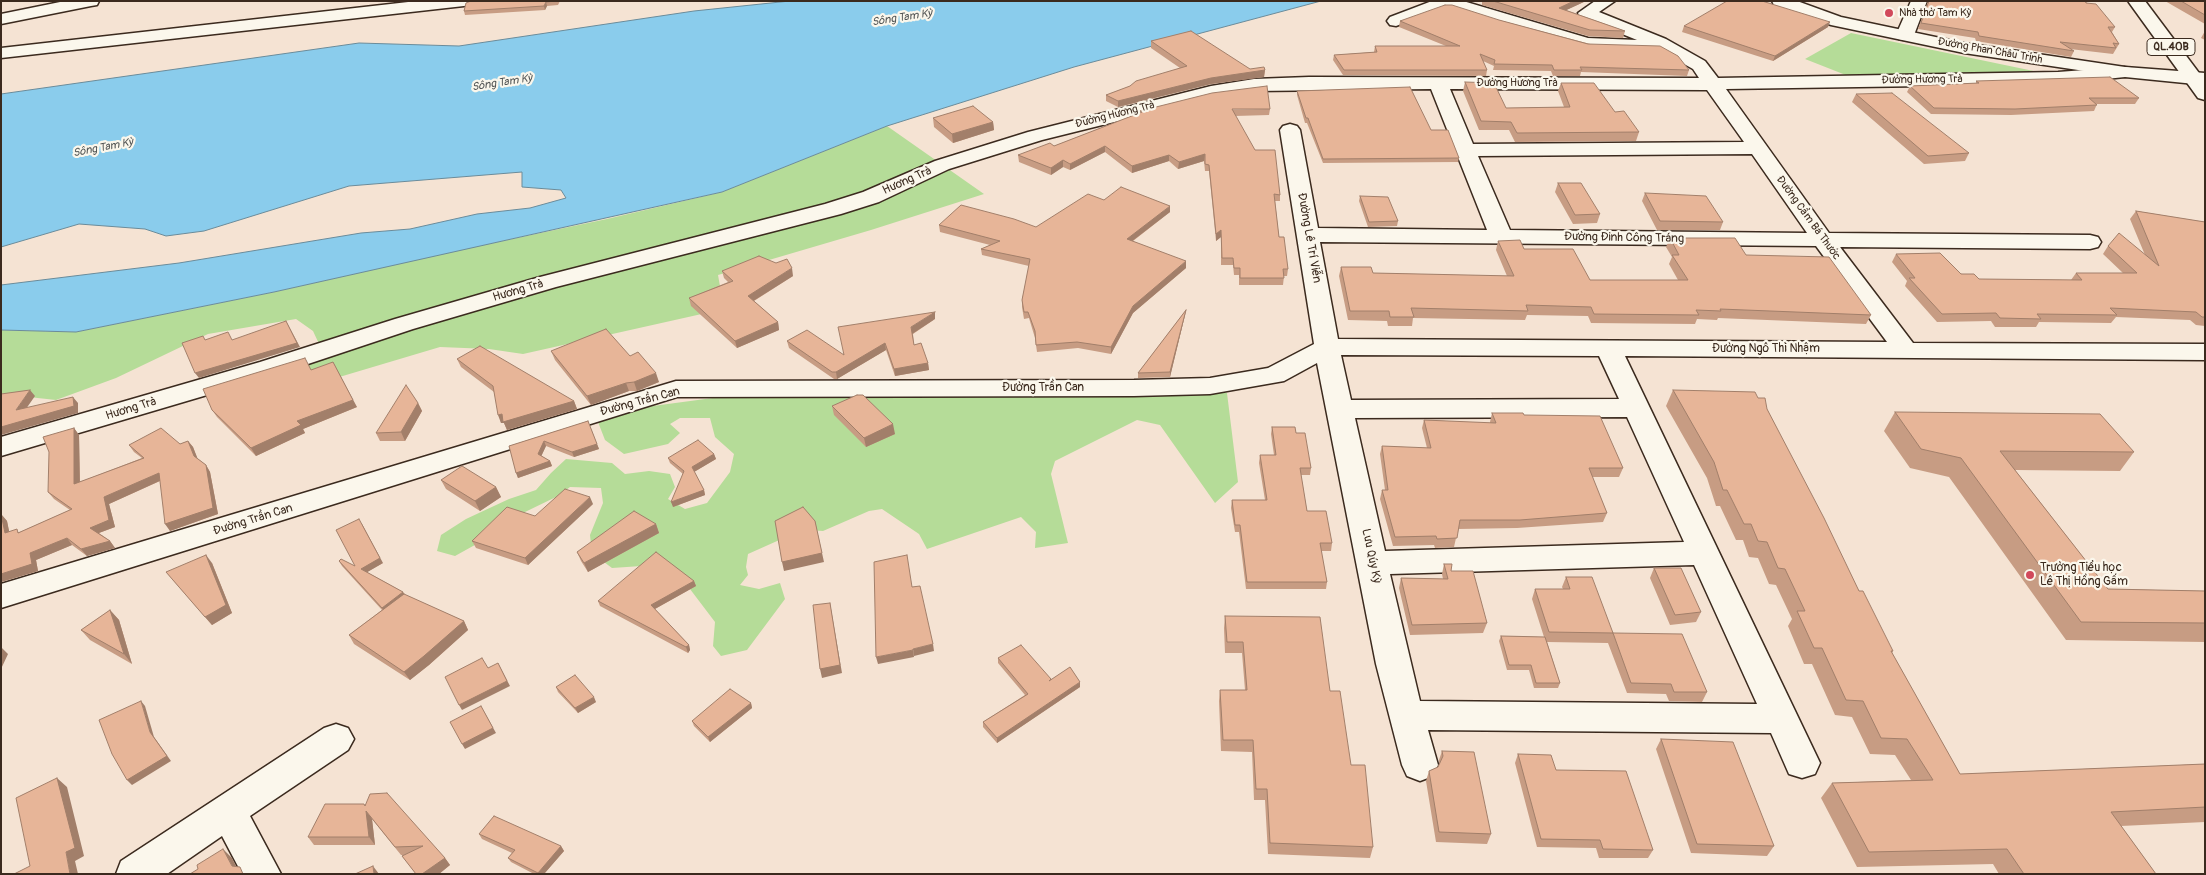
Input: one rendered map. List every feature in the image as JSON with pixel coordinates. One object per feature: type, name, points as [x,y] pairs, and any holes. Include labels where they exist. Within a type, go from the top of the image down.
[{"type":"main road","points":[[1,11],[53,1]]},
{"type":"main road","points":[[1,19],[91,1]]},
{"type":"main road","points":[[1,53],[464,1]]},
{"type":"main road","name":"Đường Cầm Bá Thước","points":[[1606,1],[1586,13],[1670,48],[1699,65],[1823,240],[1906,350]]},
{"type":"main road","name":"Đường Phan Châu Trinh","points":[[1780,1],[1837,21],[1964,48],[2202,84]]},
{"type":"main road","points":[[1905,35],[1919,1]]},
{"type":"main road","name":"QL.40B","points":[[2136,1],[2202,84]]},
{"type":"main road","points":[[1396,21],[1442,3],[1452,3],[1504,20],[1587,43],[1670,48]]},
{"type":"main road","name":"Đường Hương Trà","points":[[1035,136],[1156,104],[1243,86],[1309,82],[1713,84],[2058,78],[2125,72]]},
{"type":"main road","points":[[1438,82],[1501,236]]},
{"type":"main road","name":"Đường Lê Trí Viễn","points":[[1290,130],[1327,347]]},
{"type":"main road","name":"Hương Trà","points":[[1,448],[269,368],[404,324],[548,282],[833,209],[871,197],[942,165],[1035,136]]},
{"type":"main road","points":[[1466,150],[1758,148]]},
{"type":"main road","name":"Đường Đinh Công Tráng","points":[[1308,235],[2090,242]]},
{"type":"main road","name":"Đường Ngô Thì Nhậm","points":[[1327,347],[2205,352]]},
{"type":"main road","name":"Lưu Qúy Kỳ","points":[[1327,347],[1393,664],[1420,765]]},
{"type":"main road","name":"Đường Trần Can","points":[[1,596],[676,390],[1210,386],[1275,375],[1327,347]]},
{"type":"main road","points":[[1608,348],[1802,763]]},
{"type":"main road","points":[[1340,409],[1636,408]]},
{"type":"main road","points":[[1372,563],[1704,553]]},
{"type":"main road","points":[[1407,715],[1782,720]]},
{"type":"main road","points":[[135,874],[336,739]]},
{"type":"main road","points":[[228,810],[262,874]]},
{"type":"green space","points":[[1851,33],[2048,74],[1861,81],[1805,59]]},
{"type":"green space","points":[[887,126],[984,194],[871,230],[718,275],[724,309],[523,354],[489,349],[440,347],[279,395],[320,346],[313,331],[296,319],[208,334],[116,378],[56,400],[1,394],[1,330],[76,332],[274,292],[607,219],[722,192]]},
{"type":"green space","points":[[1211,390],[1227,393],[1238,482],[1215,503],[1160,425],[1137,420],[1055,461],[1051,474],[1068,543],[1035,548],[1036,532],[1021,517],[927,549],[919,534],[882,509],[869,511],[823,531],[793,529],[795,533],[748,554],[746,567],[748,575],[740,585],[759,589],[780,583],[785,599],[747,650],[721,656],[713,646],[715,622],[671,564],[612,568],[592,553],[590,535],[603,503],[601,488],[570,487],[558,496],[525,512],[509,526],[455,556],[437,551],[441,535],[466,519],[509,499],[536,490],[566,459],[612,463],[625,474],[649,471],[670,474],[675,487],[668,499],[685,509],[707,503],[730,472],[734,454],[715,437],[710,418],[680,418],[670,424],[680,433],[668,444],[624,454],[605,440],[598,422],[638,408],[735,395]]},
{"type":"water","name":"Sông Tam Kỳ","points":[[790,1],[1321,1],[1074,67],[887,126],[722,192],[274,292],[76,332],[1,330],[1,285],[179,263],[361,233],[410,229],[477,214],[530,208],[566,198],[561,190],[522,187],[522,172],[349,186],[204,231],[166,236],[145,229],[79,224],[1,247],[1,94],[359,43],[459,46],[694,11]]},
{"type":"building","points":[[471,1],[556,1],[546,2],[544,6],[464,11],[466,3]]},
{"type":"building","points":[[1493,1],[1574,1],[1559,8],[1625,31],[1590,30]]},
{"type":"building","points":[[1727,1],[1762,1],[1830,22],[1775,56],[1684,26]]},
{"type":"building","points":[[1929,1],[2085,1],[2086,3],[2096,4],[2115,27],[2108,27],[2119,44],[2113,43],[2116,48],[2060,42],[2074,51],[1979,36],[1978,32],[1921,23]]},
{"type":"building","points":[[2181,1],[2205,1],[2205,15]]},
{"type":"building","points":[[1445,5],[1452,5],[1588,44],[1660,46],[1678,56],[1689,70],[1580,67],[1582,70],[1554,70],[1552,65],[1494,64],[1495,60],[1480,54],[1487,70],[1344,70],[1334,55],[1377,52],[1375,46],[1460,46],[1400,21]]},
{"type":"building","points":[[1191,31],[1250,69],[1264,67],[1265,70],[1211,78],[1118,101],[1106,95],[1130,86],[1136,81],[1187,66],[1151,41]]},
{"type":"building","points":[[2110,77],[2139,98],[2089,98],[2097,105],[2015,109],[1934,108],[1910,86],[1979,83],[1976,81]]},
{"type":"building","points":[[1465,82],[1494,83],[1506,108],[1570,107],[1561,83],[1594,83],[1615,112],[1624,111],[1639,132],[1517,133],[1511,122],[1481,121]]},
{"type":"building","points":[[1267,86],[1270,109],[1232,109],[1255,150],[1275,150],[1280,195],[1274,194],[1279,237],[1284,237],[1288,269],[1283,269],[1284,278],[1240,278],[1240,268],[1234,268],[1233,258],[1222,258],[1221,230],[1216,234],[1209,165],[1205,164],[1205,154],[1179,162],[1169,155],[1132,166],[1105,146],[1070,164],[1063,160],[1051,168],[1018,155],[1050,143],[1054,146],[1142,112],[1140,111],[1212,93]]},
{"type":"building","points":[[1410,87],[1431,130],[1448,130],[1459,158],[1323,159],[1297,91]]},
{"type":"building","points":[[1892,93],[1969,153],[1928,156],[1856,94]]},
{"type":"building","points":[[973,106],[993,122],[952,134],[933,118]]},
{"type":"building","points":[[1558,183],[1581,183],[1600,214],[1575,215]]},
{"type":"building","points":[[1121,187],[1170,206],[1127,239],[1186,261],[1133,306],[1111,347],[1077,342],[1036,345],[1035,331],[1028,312],[1024,312],[1022,300],[1030,259],[981,249],[1000,241],[939,225],[961,205],[1036,227],[1088,194],[1104,200]]},
{"type":"building","points":[[1645,193],[1706,196],[1723,222],[1660,221]]},
{"type":"building","points":[[1360,196],[1388,197],[1398,221],[1369,222]]},
{"type":"building","points":[[2136,211],[2205,222],[2205,317],[2196,312],[2110,308],[2117,315],[2037,314],[2041,319],[2000,318],[1996,313],[1942,314],[1909,278],[1915,278],[1896,254],[1940,253],[1961,274],[1974,274],[1979,279],[2082,280],[2076,273],[2137,273],[2108,246],[2119,233],[2159,266]]},
{"type":"building","points":[[1670,238],[1735,238],[1746,255],[1829,257],[1871,315],[1720,309],[1721,311],[1696,310],[1699,315],[1594,314],[1591,307],[1526,305],[1528,311],[1411,308],[1414,317],[1390,317],[1389,311],[1350,311],[1341,267],[1371,267],[1373,273],[1514,276],[1498,241],[1520,240],[1524,249],[1573,249],[1590,280],[1688,280],[1672,255],[1679,255]]},
{"type":"building","points":[[759,256],[776,263],[787,259],[792,268],[748,296],[778,322],[735,341],[689,298],[733,281],[722,271]]},
{"type":"building","points":[[1186,310],[1170,372],[1138,373]]},
{"type":"building","points":[[935,312],[911,327],[914,345],[921,343],[928,363],[894,369],[885,343],[836,372],[832,372],[787,341],[807,330],[844,355],[838,327]]},
{"type":"building","points":[[286,321],[297,343],[195,373],[182,343],[203,336],[205,340],[228,332],[232,340]]},
{"type":"building","points":[[606,329],[630,356],[638,352],[656,373],[634,382],[587,396],[551,351]]},
{"type":"building","points":[[480,346],[574,401],[503,422],[502,414],[498,415],[493,386],[457,359]]},
{"type":"building","points":[[305,358],[311,370],[333,362],[353,400],[297,421],[301,425],[251,448],[212,410],[203,389]]},
{"type":"building","points":[[406,385],[418,403],[401,432],[376,433]]},
{"type":"building","points":[[30,390],[16,410],[73,397],[74,406],[1,427],[1,394]]},
{"type":"building","points":[[1673,390],[1755,392],[1758,398],[1765,398],[1767,409],[1824,518],[1859,591],[1863,591],[1893,651],[1891,651],[1960,774],[2205,764],[2205,807],[2111,812],[2156,874],[2024,874],[2007,849],[1869,852],[1832,783],[1933,780],[1907,739],[1881,738],[1863,701],[1846,700],[1822,648],[1814,648],[1797,611],[1805,611],[1785,569],[1778,568],[1767,542],[1758,541],[1751,524],[1744,524],[1727,490],[1723,490],[1714,462]]},
{"type":"building","points":[[857,395],[863,395],[893,424],[864,438],[832,406]]},
{"type":"building","points":[[1895,412],[2100,414],[2134,452],[2000,451],[2108,589],[2205,591],[2205,623],[2081,622],[1961,458],[1921,449]]},
{"type":"building","points":[[1492,413],[1600,416],[1623,468],[1589,468],[1607,513],[1520,520],[1460,520],[1457,538],[1437,539],[1436,536],[1395,537],[1382,490],[1388,490],[1382,446],[1431,448],[1424,420],[1496,423]]},
{"type":"building","points":[[588,421],[597,444],[572,452],[544,441],[538,454],[550,461],[516,473],[509,446]]},
{"type":"building","points":[[1272,427],[1295,427],[1296,433],[1305,433],[1311,468],[1300,468],[1307,511],[1326,511],[1332,543],[1320,543],[1327,582],[1247,582],[1240,525],[1235,525],[1232,500],[1267,500],[1260,455],[1276,455]]},
{"type":"building","points":[[74,428],[74,484],[144,458],[129,445],[161,428],[180,444],[188,441],[194,456],[206,465],[213,508],[165,524],[159,473],[104,497],[109,520],[90,528],[110,541],[81,549],[67,538],[30,553],[32,564],[1,574],[1,514],[5,533],[17,529],[18,533],[72,509],[48,492],[49,452],[43,437]]},
{"type":"building","points":[[698,440],[714,454],[692,467],[704,490],[671,502],[684,471],[668,458]]},
{"type":"building","points":[[462,466],[496,487],[475,501],[441,480]]},
{"type":"building","points":[[565,489],[590,497],[525,558],[472,541],[507,507],[535,516]]},
{"type":"building","points":[[803,507],[815,521],[822,553],[782,562],[775,521]]},
{"type":"building","points":[[634,511],[656,524],[584,563],[577,552]]},
{"type":"building","points":[[359,519],[380,558],[361,569],[403,592],[382,608],[339,561],[341,559],[355,566],[336,530]]},
{"type":"building","points":[[656,552],[694,581],[651,605],[689,645],[686,647],[598,601]]},
{"type":"building","points":[[206,555],[226,605],[205,617],[166,572]]},
{"type":"building","points":[[907,555],[912,587],[920,586],[933,644],[876,657],[874,562]]},
{"type":"building","points":[[1444,564],[1452,564],[1451,571],[1473,571],[1487,623],[1412,625],[1401,578],[1448,579]]},
{"type":"building","points":[[1654,568],[1681,568],[1701,612],[1675,615]]},
{"type":"building","points":[[1566,577],[1592,577],[1613,633],[1549,632],[1535,589],[1570,589]]},
{"type":"building","points":[[404,594],[464,621],[404,672],[349,635]]},
{"type":"building","points":[[830,603],[840,665],[820,669],[813,605]]},
{"type":"building","points":[[110,610],[124,654],[81,630]]},
{"type":"building","points":[[1225,616],[1320,617],[1330,691],[1340,691],[1351,765],[1365,765],[1373,847],[1270,843],[1267,789],[1256,789],[1253,740],[1223,740],[1220,690],[1247,690],[1243,642],[1227,642]]},
{"type":"building","points":[[1613,633],[1682,634],[1707,692],[1674,692],[1671,684],[1631,683]]},
{"type":"building","points":[[1501,636],[1545,637],[1560,683],[1536,683],[1531,665],[1509,665]]},
{"type":"building","points":[[1021,645],[1051,679],[1049,681],[1070,667],[1080,682],[997,738],[983,722],[1028,694],[998,658]]},
{"type":"building","points":[[482,658],[488,668],[498,663],[507,681],[459,705],[445,677]]},
{"type":"building","points":[[575,675],[594,697],[575,708],[556,687]]},
{"type":"building","points":[[730,689],[751,703],[708,737],[692,721]]},
{"type":"building","points":[[141,701],[150,732],[167,756],[127,780],[112,754],[99,720]]},
{"type":"building","points":[[481,706],[493,728],[462,744],[450,722]]},
{"type":"building","points":[[1661,739],[1733,742],[1774,846],[1697,844]]},
{"type":"building","points":[[1442,751],[1474,752],[1491,834],[1439,832],[1429,771],[1438,767],[1443,756]]},
{"type":"building","points":[[1518,754],[1551,755],[1556,770],[1626,771],[1653,850],[1603,849],[1600,840],[1541,839]]},
{"type":"building","points":[[57,778],[75,848],[66,852],[70,874],[14,874],[30,866],[16,798]]},
{"type":"building","points":[[387,793],[445,858],[422,874],[416,874],[402,856],[423,846],[395,847],[366,811],[369,837],[308,837],[325,804],[364,804],[365,806],[370,794]]},
{"type":"building","points":[[494,816],[561,846],[538,873],[508,858],[515,850],[479,834]]},
{"type":"building","points":[[223,849],[232,866],[240,867],[243,874],[190,874],[198,869],[197,865]]},
{"type":"building","points":[[373,866],[374,874],[355,874]]},
{"type":"place","name":"Nhà thờ Tam Kỳ","points":[[1889,13]]},
{"type":"place","name":"Trường Tiểu học Lê Thị Hồng Gấm","points":[[2030,575]]}]
